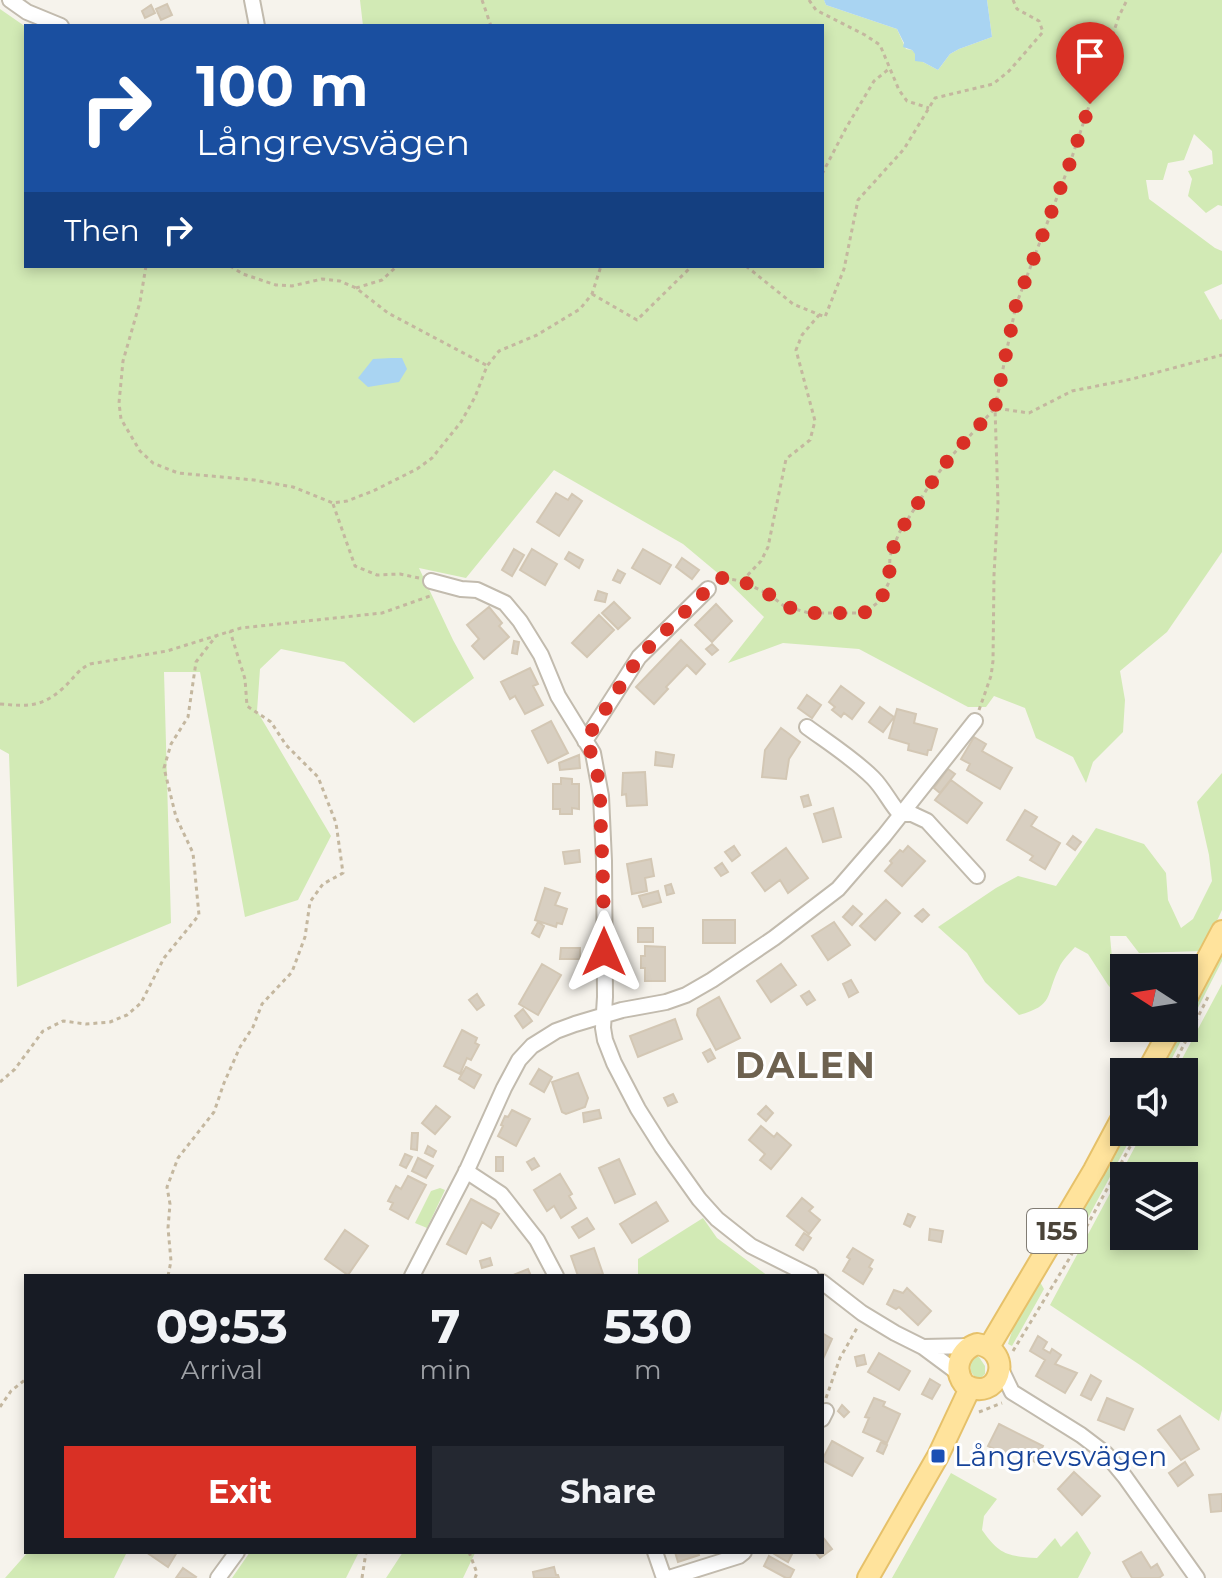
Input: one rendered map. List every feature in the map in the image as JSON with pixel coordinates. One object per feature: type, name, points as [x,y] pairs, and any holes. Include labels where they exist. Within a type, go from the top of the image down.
[{"type":"main road","points":[[1198,976],[1222,931]]},
{"type":"main road","name":"155","points":[[971,1383],[959,1361],[966,1350],[980,1347],[1110,1140]]},
{"type":"main road","points":[[980,1347],[1006,1362]]},
{"type":"main road","name":"155","points":[[971,1383],[991,1387],[1006,1362]]},
{"type":"main road","name":"155","points":[[868,1578],[938,1456],[971,1383]]},
{"type":"street","points":[[10,0],[27,12],[56,24]]},
{"type":"street","points":[[252,0],[257,24]]},
{"type":"street","points":[[432,588],[477,590],[505,603],[541,655],[558,696],[593,753],[601,796],[604,861],[605,1040],[638,1109],[699,1199],[732,1232],[751,1246],[807,1274]]},
{"type":"street","points":[[585,741],[639,657],[708,589]]},
{"type":"street","points":[[413,1274],[504,1088],[519,1060],[532,1046],[556,1031],[604,1015],[686,995],[774,938],[838,889],[975,721]]},
{"type":"street","points":[[807,727],[873,778],[900,814],[912,814],[927,821],[977,876]]},
{"type":"street","points":[[466,1171],[501,1194],[537,1240],[555,1274]]},
{"type":"street","points":[[824,1283],[893,1332],[923,1347],[971,1383],[1003,1394],[1012,1392],[1106,1454],[1197,1578]]},
{"type":"street","points":[[923,1347],[980,1347]]},
{"type":"street","points":[[1006,1362],[1012,1392]]},
{"type":"street","points":[[218,1578],[236,1554]]},
{"type":"street","points":[[656,1554],[666,1578],[742,1554]]},
{"type":"path","points":[[482,0],[490,24]]},
{"type":"path","points":[[809,0],[816,10],[880,45],[899,90],[907,101],[929,108]]},
{"type":"path","points":[[749,268],[793,304],[825,317],[844,269],[858,200],[904,149],[935,98],[993,84],[1009,71],[1043,32],[1039,21],[1017,9],[1013,0]]},
{"type":"path","points":[[975,721],[993,661],[998,503],[995,408],[1016,305],[1127,0]]},
{"type":"path","points":[[824,170],[874,81],[890,68]]},
{"type":"path","points":[[146,268],[140,302],[123,361],[119,403],[121,419],[140,451],[153,463],[178,473],[293,487],[333,503],[373,491],[432,458],[461,422],[487,366],[499,351],[537,335],[580,309],[592,294],[600,268]]},
{"type":"path","points":[[233,268],[276,285],[292,286],[322,279],[340,281],[356,288],[388,313],[487,366]]},
{"type":"path","points":[[356,288],[382,280],[395,268]]},
{"type":"path","points":[[592,294],[637,320],[690,268]]},
{"type":"path","points":[[742,581],[761,561],[768,547],[786,459],[810,440],[815,421],[796,350],[802,335],[819,315]]},
{"type":"path","points":[[995,408],[1029,413],[1072,391],[1222,355]]},
{"type":"path","points":[[708,589],[722,578],[742,581],[784,606],[809,613],[864,613],[880,601],[889,582],[890,556],[899,533],[927,489],[948,460],[995,408]]},
{"type":"path","points":[[333,503],[355,566],[377,575],[400,574],[432,588]]},
{"type":"path","points":[[0,704],[36,706],[62,690],[80,669],[90,664],[167,651],[241,628],[382,613],[432,588]]},
{"type":"path","points":[[168,1274],[171,1261],[167,1187],[178,1158],[214,1112],[240,1047],[253,1027],[262,1004],[292,972],[305,937],[310,902],[323,884],[343,873],[336,823],[318,777],[286,745],[271,722],[247,706],[245,679],[230,631]]},
{"type":"path","points":[[0,1082],[15,1069],[43,1031],[63,1021],[86,1024],[110,1022],[127,1015],[141,1003],[164,958],[199,915],[193,853],[176,817],[164,768],[171,744],[188,717],[196,662],[216,636]]},
{"type":"path","points":[[1177,1058],[1209,995]]},
{"type":"path","points":[[1006,1362],[1069,1259],[1130,1146]]},
{"type":"path","points":[[824,1415],[824,1403],[837,1366],[865,1314]]},
{"type":"path","points":[[0,1407],[11,1391],[24,1381]]},
{"type":"path","points":[[362,1578],[366,1554]]},
{"type":"path","points":[[470,1554],[477,1573],[475,1578]]},
{"type":"green space","points":[[360,0],[824,0],[826,5],[897,29],[906,49],[912,50],[923,62],[938,70],[950,54],[992,37],[987,0],[1222,0],[1222,206],[1218,205],[1206,213],[1188,196],[1192,179],[1188,171],[1213,164],[1212,151],[1194,134],[1184,160],[1168,163],[1163,180],[1146,180],[1149,199],[1222,251],[1222,284],[1204,292],[1222,319],[1222,552],[1167,632],[1120,671],[1125,700],[1123,732],[1093,762],[1086,783],[1073,757],[1036,738],[1025,708],[994,696],[986,707],[968,707],[859,649],[783,643],[728,663],[764,617],[683,544],[554,470],[466,578],[419,568],[474,678],[414,723],[344,662],[281,649],[260,669],[257,711],[331,836],[298,900],[245,917],[200,672],[164,672],[171,923],[17,987],[9,754],[0,749],[0,9],[24,26],[24,268],[824,268],[824,24],[363,24]]},
{"type":"green space","points":[[1222,773],[1222,910],[1203,951],[1139,953],[1126,936],[1110,936],[1110,987],[1088,954],[1075,947],[1060,965],[1044,1003],[1019,1015],[985,982],[967,953],[938,927],[1018,876],[1056,886],[1096,828],[1144,844],[1166,873],[1168,900],[1181,928],[1193,919],[1212,881],[1197,802]]},
{"type":"green space","points":[[1222,951],[1222,961],[1198,1008],[1198,995]]},
{"type":"green space","points":[[1222,984],[1222,1410],[1219,1421],[1050,1305],[1110,1193],[1110,1250],[1198,1250],[1198,1162],[1127,1162],[1135,1146],[1198,1146],[1198,1058],[1182,1058],[1191,1042],[1198,1042],[1198,1029]]},
{"type":"green space","points":[[1172,1042],[1180,1042],[1172,1058],[1163,1058]]},
{"type":"green space","points":[[1116,1146],[1126,1146],[1118,1162],[1110,1162],[1110,1177],[1074,1244],[1067,1248],[1064,1243]]},
{"type":"green space","points":[[445,1190],[427,1228],[415,1223],[431,1191]]},
{"type":"green space","points":[[703,1218],[717,1238],[765,1274],[638,1274],[638,1259]]},
{"type":"green space","points":[[1040,1282],[1044,1289],[1012,1346],[1008,1344],[1017,1319]]},
{"type":"green space","points":[[975,1356],[985,1366],[985,1374],[981,1378],[971,1372],[970,1363]]},
{"type":"green space","points":[[951,1473],[997,1499],[984,1516],[982,1530],[1005,1553],[1037,1558],[1055,1538],[1061,1547],[1077,1531],[1091,1553],[1078,1578],[892,1578]]},
{"type":"green space","points":[[26,1554],[126,1554],[114,1578],[5,1578]]},
{"type":"green space","points":[[249,1554],[358,1554],[346,1578],[232,1578]]},
{"type":"green space","points":[[402,1554],[475,1554],[463,1578],[386,1578]]},
{"type":"water","points":[[824,0],[987,0],[992,37],[950,54],[938,70],[915,61],[912,50],[903,47],[897,29],[826,5]]},
{"type":"water","points":[[402,358],[407,369],[399,382],[368,387],[358,378],[373,359]]},
{"type":"building","points":[[167,4],[172,15],[161,20],[156,9]]},
{"type":"building","points":[[151,5],[155,13],[145,18],[142,11]]},
{"type":"building","points":[[556,493],[568,500],[572,494],[582,501],[559,536],[537,522]]},
{"type":"building","points":[[514,549],[524,555],[512,576],[502,570]]},
{"type":"building","points":[[532,549],[557,564],[545,585],[520,570]]},
{"type":"building","points":[[643,549],[671,565],[660,584],[632,568]]},
{"type":"building","points":[[569,552],[583,560],[579,568],[565,559]]},
{"type":"building","points":[[682,558],[699,570],[692,579],[676,567]]},
{"type":"building","points":[[618,570],[625,574],[620,583],[613,580]]},
{"type":"building","points":[[598,591],[607,594],[605,602],[595,600]]},
{"type":"building","points":[[614,602],[630,618],[618,629],[602,613]]},
{"type":"building","points":[[716,604],[732,621],[712,642],[695,625]]},
{"type":"building","points":[[489,607],[509,637],[484,659],[472,646],[479,639],[467,625]]},
{"type":"building","points":[[599,615],[614,630],[587,657],[572,643]]},
{"type":"building","points":[[681,640],[705,664],[696,674],[687,665],[654,704],[636,687]]},
{"type":"building","points":[[514,641],[519,642],[517,654],[512,653]]},
{"type":"building","points":[[712,644],[718,650],[712,655],[706,649]]},
{"type":"building","points":[[530,668],[538,684],[533,686],[543,705],[525,714],[515,696],[510,699],[501,682]]},
{"type":"building","points":[[841,686],[864,703],[852,719],[844,713],[841,717],[832,710],[835,707],[829,702]]},
{"type":"building","points":[[807,695],[821,705],[812,718],[798,708]]},
{"type":"building","points":[[880,707],[894,717],[883,732],[869,722]]},
{"type":"building","points":[[897,709],[916,714],[914,723],[937,729],[927,755],[908,750],[909,744],[889,738]]},
{"type":"building","points":[[551,721],[568,753],[548,763],[532,731]]},
{"type":"building","points":[[781,728],[800,742],[789,759],[786,779],[762,777],[765,750]]},
{"type":"building","points":[[974,737],[986,744],[982,751],[1012,768],[1000,789],[967,770],[970,764],[961,759]]},
{"type":"building","points":[[656,752],[674,755],[672,767],[655,765]]},
{"type":"building","points":[[579,755],[580,768],[560,770],[559,763]]},
{"type":"building","points":[[948,769],[955,774],[940,793],[934,788]]},
{"type":"building","points":[[645,772],[647,805],[627,806],[626,794],[622,795],[623,773]]},
{"type":"building","points":[[561,778],[572,779],[572,784],[579,784],[579,809],[572,808],[572,814],[560,814],[560,809],[553,809],[553,784],[561,784]]},
{"type":"building","points":[[951,780],[982,803],[967,823],[935,800]]},
{"type":"building","points":[[808,795],[811,805],[804,807],[801,797]]},
{"type":"building","points":[[833,808],[841,837],[823,842],[814,814]]},
{"type":"building","points":[[1025,810],[1037,817],[1031,826],[1060,843],[1045,869],[1030,860],[1033,856],[1007,840]]},
{"type":"building","points":[[1073,836],[1081,842],[1075,850],[1067,844]]},
{"type":"building","points":[[734,846],[740,855],[732,861],[725,852]]},
{"type":"building","points":[[908,846],[925,861],[902,886],[885,871],[900,850],[903,852]]},
{"type":"building","points":[[786,848],[808,878],[788,893],[780,880],[765,891],[752,873]]},
{"type":"building","points":[[579,850],[580,862],[565,864],[563,852]]},
{"type":"building","points":[[651,859],[654,876],[645,878],[647,891],[632,894],[627,864]]},
{"type":"building","points":[[722,863],[728,872],[721,876],[715,868]]},
{"type":"building","points":[[671,884],[674,893],[667,895],[665,886]]},
{"type":"building","points":[[545,888],[560,893],[555,905],[567,909],[562,924],[557,923],[556,927],[535,920]]},
{"type":"building","points":[[658,891],[661,902],[643,907],[639,896]]},
{"type":"building","points":[[886,900],[900,913],[875,940],[860,926]]},
{"type":"building","points":[[853,906],[862,914],[852,925],[843,917]]},
{"type":"building","points":[[923,909],[929,915],[922,922],[915,916]]},
{"type":"building","points":[[703,920],[735,920],[735,943],[703,943]]},
{"type":"building","points":[[538,922],[544,926],[539,937],[532,933]]},
{"type":"building","points":[[834,922],[850,945],[828,960],[812,936]]},
{"type":"building","points":[[638,928],[653,928],[653,942],[638,942]]},
{"type":"building","points":[[645,946],[665,947],[665,981],[645,981],[641,956],[645,956]]},
{"type":"building","points":[[561,948],[580,948],[580,959],[560,959]]},
{"type":"building","points":[[542,964],[561,975],[538,1015],[519,1004]]},
{"type":"building","points":[[781,964],[796,985],[771,1002],[757,981]]},
{"type":"building","points":[[851,980],[858,992],[849,997],[843,984]]},
{"type":"building","points":[[809,991],[815,1000],[807,1005],[801,996]]},
{"type":"building","points":[[477,994],[484,1005],[477,1010],[469,1000]]},
{"type":"building","points":[[719,997],[740,1038],[716,1050],[697,1015],[698,1009]]},
{"type":"building","points":[[523,1009],[532,1021],[523,1028],[515,1016]]},
{"type":"building","points":[[675,1019],[682,1039],[638,1057],[630,1036]]},
{"type":"building","points":[[462,1030],[477,1038],[475,1043],[479,1045],[471,1060],[467,1058],[460,1074],[444,1066]]},
{"type":"building","points":[[710,1049],[715,1058],[708,1062],[703,1053]]},
{"type":"building","points":[[466,1067],[481,1075],[474,1088],[459,1079]]},
{"type":"building","points":[[539,1069],[552,1077],[544,1092],[530,1084]]},
{"type":"building","points":[[578,1073],[588,1098],[585,1107],[566,1114],[562,1112],[552,1082]]},
{"type":"building","points":[[673,1094],[677,1102],[668,1106],[664,1098]]},
{"type":"building","points":[[436,1106],[450,1117],[435,1134],[422,1123]]},
{"type":"building","points":[[766,1106],[773,1113],[766,1121],[758,1114]]},
{"type":"building","points":[[512,1110],[530,1119],[516,1146],[498,1136],[505,1116],[508,1117]]},
{"type":"building","points":[[599,1110],[601,1118],[584,1122],[583,1113]]},
{"type":"building","points":[[761,1126],[774,1137],[777,1133],[791,1145],[771,1169],[760,1160],[765,1154],[749,1140]]},
{"type":"building","points":[[412,1133],[418,1133],[417,1150],[411,1149]]},
{"type":"building","points":[[428,1146],[436,1151],[433,1157],[425,1153]]},
{"type":"building","points":[[405,1154],[412,1157],[406,1168],[400,1165]]},
{"type":"building","points":[[496,1157],[503,1157],[503,1171],[496,1171]]},
{"type":"building","points":[[418,1158],[433,1166],[426,1178],[412,1171]]},
{"type":"building","points":[[534,1158],[539,1166],[532,1170],[527,1162]]},
{"type":"building","points":[[619,1159],[635,1194],[615,1203],[599,1168]]},
{"type":"building","points":[[560,1174],[576,1208],[561,1218],[554,1206],[547,1211],[534,1190]]},
{"type":"building","points":[[408,1176],[426,1185],[408,1219],[390,1209],[393,1203],[388,1201],[396,1186],[401,1189]]},
{"type":"building","points":[[802,1198],[813,1207],[809,1211],[820,1220],[809,1234],[787,1216]]},
{"type":"building","points":[[471,1199],[499,1214],[491,1228],[482,1222],[466,1254],[447,1244]]},
{"type":"building","points":[[656,1202],[668,1221],[632,1243],[620,1224]]},
{"type":"building","points":[[908,1214],[915,1217],[910,1227],[904,1224]]},
{"type":"building","points":[[587,1218],[594,1229],[579,1238],[572,1227]]},
{"type":"building","points":[[930,1229],[943,1231],[941,1242],[929,1240]]},
{"type":"building","points":[[345,1230],[368,1246],[349,1274],[325,1259]]},
{"type":"building","points":[[804,1233],[811,1238],[803,1250],[796,1245]]},
{"type":"building","points":[[594,1248],[603,1274],[577,1274],[571,1256]]},
{"type":"building","points":[[853,1248],[873,1260],[869,1267],[872,1269],[863,1284],[843,1271]]},
{"type":"building","points":[[490,1258],[492,1265],[482,1268],[480,1261]]},
{"type":"building","points":[[907,1288],[931,1311],[918,1325],[899,1307],[896,1309],[887,1304],[894,1290],[903,1293]]},
{"type":"building","points":[[824,1334],[832,1339],[824,1357]]},
{"type":"building","points":[[1038,1336],[1047,1342],[1043,1349],[1050,1353],[1052,1349],[1061,1355],[1055,1364],[1077,1373],[1065,1393],[1036,1376],[1045,1360],[1030,1351]]},
{"type":"building","points":[[879,1353],[910,1371],[899,1390],[868,1372]]},
{"type":"building","points":[[864,1355],[866,1364],[857,1366],[855,1357]]},
{"type":"building","points":[[1091,1375],[1101,1381],[1091,1400],[1081,1395]]},
{"type":"building","points":[[930,1379],[940,1385],[932,1399],[922,1394]]},
{"type":"building","points":[[874,1398],[900,1414],[887,1443],[863,1432],[869,1418],[865,1417]]},
{"type":"building","points":[[1107,1398],[1133,1409],[1124,1430],[1098,1420]]},
{"type":"building","points":[[842,1405],[849,1412],[844,1417],[838,1411]]},
{"type":"building","points":[[1180,1416],[1199,1449],[1181,1460],[1158,1430]]},
{"type":"building","points":[[999,1424],[1043,1446],[1035,1462],[1013,1451],[1008,1462],[1001,1459],[1004,1454],[988,1446]]},
{"type":"building","points":[[832,1441],[863,1458],[852,1476],[824,1461]]},
{"type":"building","points":[[881,1442],[887,1445],[883,1454],[877,1451]]},
{"type":"building","points":[[1185,1462],[1193,1475],[1178,1486],[1169,1473]]},
{"type":"building","points":[[1074,1472],[1100,1496],[1082,1515],[1058,1489]]},
{"type":"building","points":[[1222,1494],[1222,1511],[1211,1512],[1209,1495]]},
{"type":"building","points":[[824,1539],[832,1549],[820,1558],[817,1554],[824,1554]]},
{"type":"building","points":[[1141,1552],[1151,1568],[1157,1564],[1163,1575],[1159,1578],[1132,1578],[1123,1562]]},
{"type":"building","points":[[149,1554],[176,1554],[168,1567]]},
{"type":"building","points":[[676,1554],[699,1554],[699,1555],[678,1562]]},
{"type":"building","points":[[774,1554],[792,1554],[788,1562]]},
{"type":"building","points":[[769,1556],[794,1570],[790,1578],[764,1566]]},
{"type":"building","points":[[554,1567],[559,1578],[534,1578],[533,1572]]},
{"type":"building","points":[[183,1568],[196,1577],[176,1578]]},
{"type":"place","name":"Långrevsvägen","points":[[938,1456]]},
{"type":"district","name":"DALEN","points":[[806,1065]]},
{"type":"route","points":[[604,952],[601,796],[593,753],[585,741],[639,657],[722,578],[742,581],[784,606],[809,613],[864,613],[880,601],[889,582],[890,556],[899,533],[948,460],[995,408],[1016,305],[1090,104]]}]
